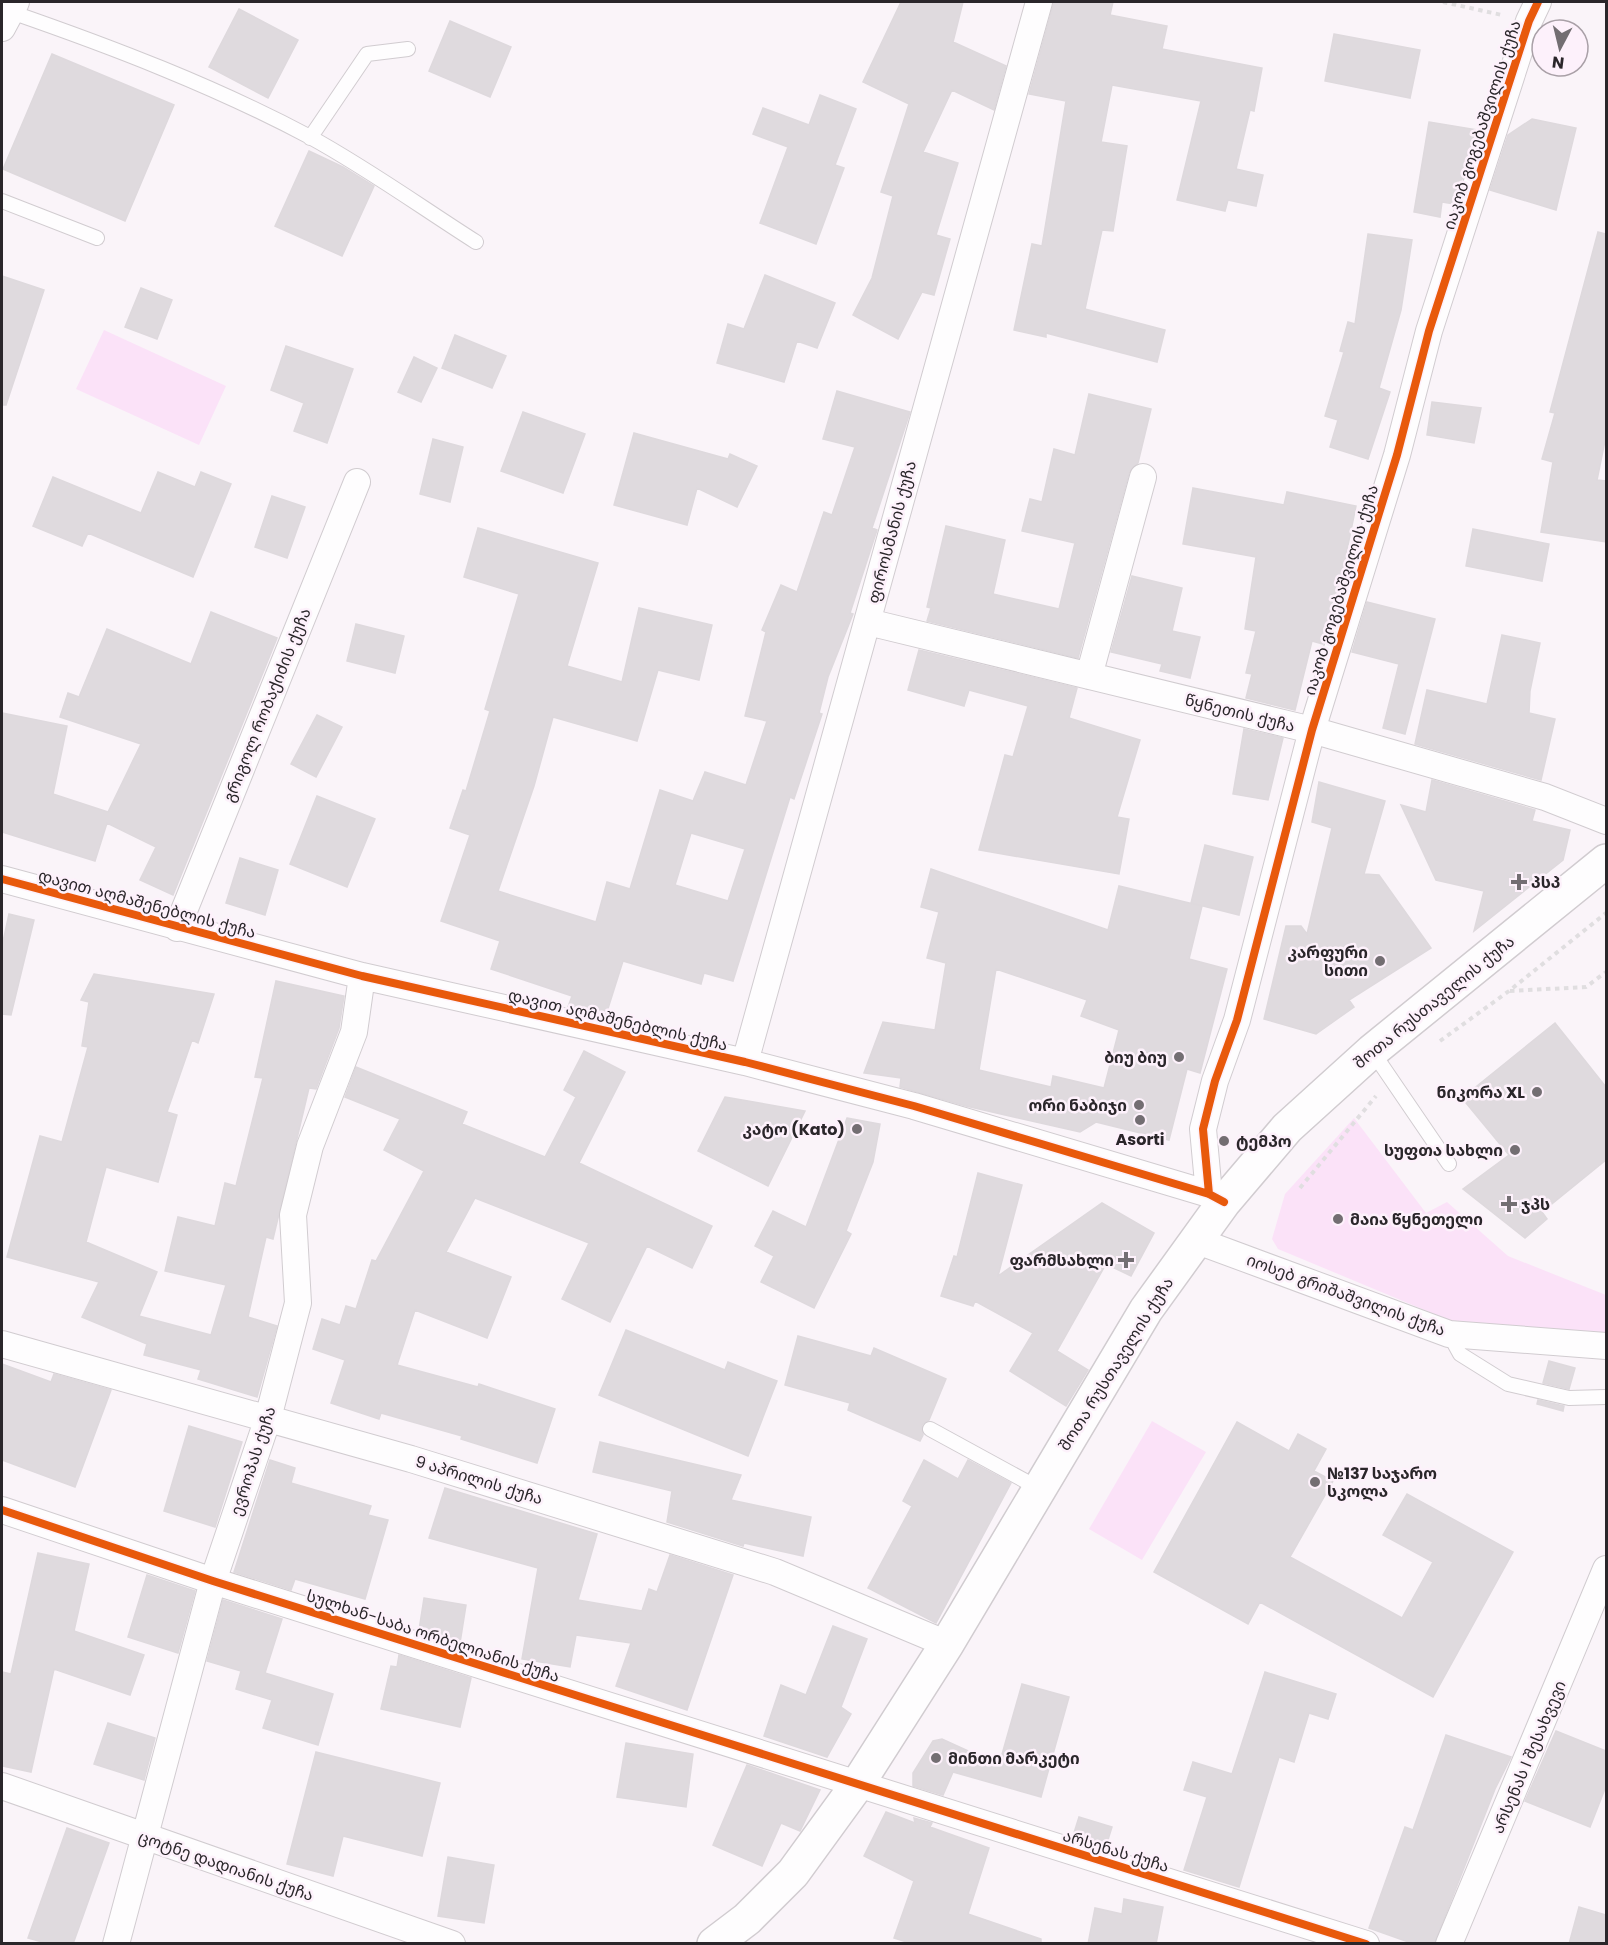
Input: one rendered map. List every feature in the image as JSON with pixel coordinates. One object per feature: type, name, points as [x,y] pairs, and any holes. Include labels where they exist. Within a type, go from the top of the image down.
[{"type":"main road","name":"შოთა რუსთაველის ქუჩა","points":[[714,1944],[747,1919],[793,1873],[858,1785],[947,1644],[1146,1310],[1195,1240],[1216,1198],[1287,1128],[1372,1051],[1606,861]]},
{"type":"street","name":"ფიროსმანის ქუჩა","points":[[745,1062],[1039,2]]},
{"type":"street","name":"იაკობ გოგებაშვილის ქუჩა","points":[[1216,1198],[1203,1129],[1215,1081],[1237,1020],[1312,730],[1397,454],[1430,331],[1534,11]]},
{"type":"street","points":[[1089,676],[1143,477]]},
{"type":"street","name":"გრიგოლ რობაქიძის ქუჩა","points":[[177,928],[357,482]]},
{"type":"street","name":"წყნეთის ქუჩა","points":[[868,622],[1312,730],[1545,797],[1606,821]]},
{"type":"street","name":"დავით აღმაშენებლის ქუჩა","points":[[2,879],[362,976],[745,1062],[914,1106],[1216,1198]]},
{"type":"street","name":"ევროპას ქუჩა","points":[[116,1944],[213,1581],[268,1418],[298,1303],[293,1215],[310,1146],[354,1032],[362,976]]},
{"type":"street","name":"იოსებ გრიშაშვილის ქუჩა","points":[[1195,1240],[1449,1334],[1606,1346]]},
{"type":"street","name":"9 აპრილის ქუჩა","points":[[2,1344],[423,1462],[775,1572],[947,1644]]},
{"type":"street","name":"სულხან-საბა ორბელიანის ქუჩა","points":[[2,1510],[213,1581],[858,1785]]},
{"type":"street","name":"არსენას I შესახვევი","points":[[1449,1944],[1606,1569]]},
{"type":"street","name":"არსენას ქუჩა","points":[[858,1785],[1366,1944]]},
{"type":"street","name":"ცოტნე დადიანის ქუჩა","points":[[2,1786],[452,1944]]},
{"type":"lane","points":[[10,14],[94,41],[193,81],[310,138],[476,242]]},
{"type":"lane","points":[[310,138],[367,54],[408,49]]},
{"type":"lane","points":[[2,201],[97,238]]},
{"type":"lane","points":[[1372,1051],[1449,1164]]},
{"type":"lane","points":[[1449,1334],[1460,1354],[1508,1384],[1569,1398],[1606,1397]]},
{"type":"lane","points":[[930,1429],[1040,1489]]},
{"type":"path","points":[[1443,2],[1534,11]]},
{"type":"path","points":[[1436,1044],[1509,991],[1606,913]]},
{"type":"path","points":[[1509,991],[1586,987],[1606,972]]},
{"type":"path","points":[[1300,1188],[1360,1118],[1390,1077]]},
{"type":"shaded area","points":[[104,330],[226,386],[199,445],[76,389]]},
{"type":"shaded area","points":[[1354,1118],[1426,1213],[1447,1202],[1508,1256],[1606,1295],[1606,1339],[1451,1321],[1278,1249],[1272,1239],[1285,1194]]},
{"type":"shaded area","points":[[1152,1421],[1206,1452],[1142,1560],[1089,1529]]},
{"type":"building","points":[[901,2],[963,2],[953,42],[1006,66],[994,110],[952,90],[923,152],[958,163],[936,235],[950,239],[934,295],[922,292],[898,339],[853,315],[872,278],[893,196],[881,192],[909,104],[863,82]]},
{"type":"building","points":[[1054,2],[1113,2],[1110,15],[1167,26],[1162,49],[1262,68],[1254,111],[1250,110],[1236,169],[1263,175],[1256,206],[1228,200],[1225,211],[1177,200],[1201,101],[1112,85],[1101,142],[1127,146],[1113,231],[1102,230],[1085,309],[1165,330],[1157,362],[1046,333],[1046,337],[1014,330],[1032,244],[1042,246],[1066,101],[1029,94]]},
{"type":"building","points":[[239,9],[298,40],[268,98],[209,67]]},
{"type":"building","points":[[450,21],[511,47],[490,97],[429,71]]},
{"type":"building","points":[[1334,34],[1420,50],[1410,98],[1325,81]]},
{"type":"building","points":[[52,54],[174,105],[125,221],[3,169]]},
{"type":"building","points":[[820,95],[856,109],[835,165],[844,168],[816,244],[760,223],[788,147],[753,134],[763,108],[809,125]]},
{"type":"building","points":[[1532,119],[1576,128],[1556,210],[1490,190],[1508,135]]},
{"type":"building","points":[[1429,122],[1478,130],[1454,204],[1442,202],[1440,217],[1414,212]]},
{"type":"building","points":[[309,151],[343,167],[374,186],[342,256],[275,226]]},
{"type":"building","points":[[1598,232],[1606,234],[1606,436],[1597,480],[1606,481],[1606,542],[1541,532],[1553,462],[1542,459],[1555,413],[1550,412]]},
{"type":"building","points":[[1368,234],[1412,240],[1401,310],[1379,388],[1390,392],[1368,459],[1330,447],[1338,420],[1325,416],[1344,352],[1340,351],[1348,322],[1355,324]]},
{"type":"building","points":[[765,275],[835,303],[817,348],[797,341],[784,382],[717,363],[728,324],[744,329]]},
{"type":"building","points":[[2,276],[44,290],[6,405],[2,405]]},
{"type":"building","points":[[141,288],[172,300],[157,339],[125,327]]},
{"type":"building","points":[[455,335],[506,356],[492,388],[442,368]]},
{"type":"building","points":[[286,346],[353,369],[327,443],[294,431],[304,403],[271,390]]},
{"type":"building","points":[[414,357],[437,368],[421,402],[398,392]]},
{"type":"building","points":[[837,391],[910,412],[872,528],[877,530],[850,613],[853,614],[828,677],[819,713],[822,714],[794,799],[790,797],[733,981],[704,973],[701,984],[623,961],[606,1015],[568,1007],[572,996],[491,969],[500,941],[441,921],[470,835],[450,828],[463,790],[466,791],[490,711],[485,709],[519,594],[464,577],[478,528],[598,563],[567,666],[622,682],[639,608],[712,625],[699,680],[658,670],[637,741],[553,717],[534,786],[498,891],[596,922],[607,882],[630,889],[660,790],[693,801],[705,772],[746,785],[767,721],[745,716],[766,632],[762,630],[781,585],[797,592],[824,512],[832,515],[855,447],[823,439]],"holes":[[[691,833],[745,849],[728,901],[675,885]]]},
{"type":"building","points":[[1089,394],[1151,409],[1138,463],[1129,473],[1078,658],[927,621],[931,608],[927,607],[946,526],[1005,540],[993,594],[1059,609],[1075,543],[1022,531],[1030,499],[1042,502],[1054,449],[1075,455]]},
{"type":"building","points":[[1432,402],[1481,408],[1474,443],[1427,435]]},
{"type":"building","points":[[523,412],[585,434],[563,493],[501,471]]},
{"type":"building","points":[[634,433],[728,459],[730,454],[757,466],[737,507],[697,488],[687,525],[614,505]]},
{"type":"building","points":[[433,439],[463,447],[450,502],[420,494]]},
{"type":"building","points":[[158,472],[195,487],[201,472],[231,484],[193,577],[88,533],[82,546],[33,526],[53,477],[141,513]]},
{"type":"building","points":[[1193,488],[1284,505],[1287,492],[1356,506],[1338,594],[1323,644],[1312,641],[1295,710],[1246,698],[1252,674],[1246,673],[1256,631],[1245,629],[1256,557],[1183,544]]},
{"type":"building","points":[[272,496],[305,507],[287,558],[255,547]]},
{"type":"building","points":[[1473,529],[1549,544],[1542,581],[1466,566]]},
{"type":"building","points":[[1132,576],[1182,588],[1172,631],[1200,637],[1190,678],[1160,671],[1162,664],[1111,652]]},
{"type":"building","points":[[1367,602],[1435,619],[1405,734],[1383,728],[1399,664],[1352,652]]},
{"type":"building","points":[[211,612],[277,638],[173,895],[140,880],[156,847],[107,823],[95,861],[2,832],[2,713],[67,726],[53,794],[108,812],[141,744],[60,717],[68,693],[79,697],[107,629],[191,664]]},
{"type":"building","points":[[356,624],[404,636],[395,673],[347,661]]},
{"type":"building","points":[[1502,635],[1540,643],[1530,691],[1529,713],[1555,719],[1541,780],[1415,744],[1427,690],[1487,704]]},
{"type":"building","points":[[919,650],[1077,688],[1069,718],[1140,740],[1117,817],[1129,819],[1119,874],[979,850],[1005,755],[1013,757],[1028,706],[969,690],[964,706],[908,690]]},
{"type":"building","points":[[317,715],[342,727],[316,777],[291,764]]},
{"type":"building","points":[[1244,729],[1283,738],[1268,800],[1233,794]]},
{"type":"building","points":[[1432,780],[1535,810],[1532,821],[1570,830],[1563,860],[1474,931],[1484,891],[1436,880],[1401,805],[1426,812]]},
{"type":"building","points":[[1319,782],[1385,801],[1364,874],[1379,875],[1431,948],[1349,1000],[1354,1007],[1316,1034],[1264,1019],[1286,926],[1301,926],[1307,934],[1332,828],[1312,822]]},
{"type":"building","points":[[317,796],[375,819],[347,887],[290,864]]},
{"type":"building","points":[[1205,845],[1253,857],[1239,915],[1191,903]]},
{"type":"building","points":[[240,858],[278,870],[265,915],[226,903]]},
{"type":"building","points":[[931,869],[1108,930],[1119,886],[1202,906],[1189,959],[1227,969],[1200,1073],[1187,1069],[1169,1140],[1096,1122],[1080,1132],[966,1106],[900,1087],[901,1078],[864,1073],[883,1022],[935,1030],[946,963],[927,958],[939,912],[921,907]],"holes":[[[996,969],[1087,1000],[1081,1016],[1119,1030],[1104,1088],[1053,1076],[1051,1087],[979,1070]]]},
{"type":"building","points":[[9,914],[34,920],[11,1015],[2,1014],[2,946]]},
{"type":"building","points":[[94,974],[214,994],[198,1043],[192,1040],[167,1112],[177,1115],[158,1182],[106,1167],[86,1242],[157,1272],[139,1316],[211,1335],[226,1285],[165,1271],[178,1217],[215,1226],[225,1183],[236,1186],[263,1078],[255,1077],[276,981],[344,996],[339,1028],[316,1089],[309,1088],[273,1239],[266,1237],[248,1317],[277,1326],[257,1397],[198,1379],[201,1370],[144,1355],[147,1344],[82,1317],[99,1282],[7,1257],[40,1136],[62,1142],[88,1047],[82,1046],[89,1002],[81,1000]]},
{"type":"building","points":[[1555,1023],[1606,1087],[1606,1160],[1542,1212],[1547,1219],[1525,1238],[1463,1189],[1509,1155],[1462,1098]]},
{"type":"building","points":[[584,1051],[625,1072],[579,1163],[712,1226],[692,1268],[647,1246],[610,1322],[562,1299],[589,1243],[475,1198],[446,1252],[511,1277],[487,1338],[415,1310],[397,1365],[478,1387],[479,1384],[555,1409],[537,1463],[461,1439],[462,1436],[381,1413],[379,1419],[331,1403],[345,1360],[313,1349],[322,1319],[340,1325],[346,1306],[356,1309],[372,1260],[376,1261],[424,1171],[384,1150],[400,1119],[345,1097],[356,1067],[467,1112],[462,1124],[545,1157],[576,1097],[564,1090]]},
{"type":"building","points":[[725,1097],[805,1111],[768,1186],[698,1151]]},
{"type":"building","points":[[847,1118],[880,1124],[873,1162],[846,1231],[851,1234],[814,1308],[761,1282],[774,1256],[755,1246],[773,1211],[806,1227]]},
{"type":"building","points":[[978,1173],[1022,1185],[998,1276],[1102,1203],[1154,1233],[1131,1276],[1106,1264],[1057,1351],[1088,1370],[1066,1406],[1010,1371],[1033,1333],[975,1301],[973,1306],[941,1296],[954,1256],[957,1257]]},
{"type":"building","points":[[626,1330],[725,1370],[728,1362],[777,1381],[748,1456],[599,1395]]},
{"type":"building","points":[[798,1336],[871,1356],[874,1348],[946,1379],[929,1420],[922,1425],[923,1435],[920,1441],[848,1410],[850,1403],[785,1385]]},
{"type":"building","points":[[1549,1361],[1575,1368],[1569,1389],[1543,1383]]},
{"type":"building","points":[[2,1364],[51,1382],[54,1374],[111,1390],[75,1487],[2,1460]]},
{"type":"building","points":[[1538,1400],[1564,1406],[1563,1411],[1537,1404]]},
{"type":"building","points":[[1237,1422],[1289,1451],[1298,1434],[1326,1449],[1314,1471],[1333,1481],[1290,1557],[1402,1618],[1433,1562],[1383,1535],[1407,1494],[1513,1552],[1433,1697],[1260,1602],[1248,1624],[1154,1572]]},
{"type":"building","points":[[189,1426],[242,1442],[215,1527],[164,1511]]},
{"type":"building","points":[[600,1442],[741,1475],[731,1500],[811,1517],[803,1556],[744,1543],[743,1546],[667,1522],[672,1491],[593,1472]]},
{"type":"building","points":[[270,1460],[295,1468],[291,1483],[371,1506],[368,1515],[388,1520],[365,1599],[295,1579],[291,1590],[234,1572]]},
{"type":"building","points":[[924,1460],[958,1479],[968,1460],[1011,1483],[936,1623],[868,1588],[912,1506],[903,1501]]},
{"type":"building","points":[[445,1488],[597,1534],[578,1600],[642,1611],[649,1589],[657,1592],[670,1555],[733,1575],[687,1710],[616,1686],[631,1643],[576,1635],[570,1667],[522,1659],[538,1568],[429,1538]]},
{"type":"building","points":[[38,1553],[89,1564],[74,1631],[144,1655],[130,1695],[54,1669],[31,1772],[2,1766],[2,1672],[11,1674]]},
{"type":"building","points":[[147,1575],[195,1591],[178,1653],[128,1637]]},
{"type":"building","points":[[424,1598],[466,1605],[460,1643],[419,1630]]},
{"type":"building","points":[[223,1600],[282,1619],[265,1673],[333,1694],[318,1745],[263,1728],[272,1700],[236,1689],[241,1671],[207,1661]]},
{"type":"building","points":[[833,1626],[867,1639],[841,1707],[851,1714],[827,1757],[764,1736],[781,1685],[806,1695]]},
{"type":"building","points":[[399,1655],[471,1678],[460,1727],[381,1709],[391,1666],[397,1667]]},
{"type":"building","points":[[1265,1672],[1336,1694],[1328,1719],[1309,1713],[1294,1762],[1279,1757],[1239,1887],[1184,1870],[1207,1797],[1184,1790],[1193,1762],[1232,1774]]},
{"type":"building","points":[[1022,1684],[1069,1697],[1041,1797],[953,1772],[943,1795],[913,1786],[913,1773],[933,1741],[942,1739],[999,1765]]},
{"type":"building","points":[[108,1723],[155,1738],[144,1780],[94,1764]]},
{"type":"building","points":[[1556,1731],[1606,1751],[1606,1786],[1590,1827],[1525,1801]]},
{"type":"building","points":[[1446,1735],[1511,1757],[1495,1789],[1434,1944],[1414,1944],[1369,1928],[1405,1827],[1413,1830]]},
{"type":"building","points":[[626,1743],[693,1754],[686,1807],[617,1797]]},
{"type":"building","points":[[316,1752],[440,1783],[422,1856],[343,1836],[333,1876],[287,1864]]},
{"type":"building","points":[[747,1765],[820,1790],[800,1831],[781,1823],[762,1866],[713,1845]]},
{"type":"building","points":[[886,1812],[915,1823],[914,1818],[932,1823],[930,1827],[989,1848],[968,1914],[1041,1939],[1041,1944],[913,1944],[894,1938],[914,1881],[864,1856]]},
{"type":"building","points":[[1079,1817],[1112,1827],[1106,1846],[1073,1836]]},
{"type":"building","points":[[67,1828],[109,1843],[73,1944],[49,1944],[28,1938]]},
{"type":"building","points":[[448,1857],[494,1865],[484,1923],[438,1916]]},
{"type":"building","points":[[1124,1899],[1163,1907],[1156,1944],[1088,1944],[1095,1908],[1122,1914]]},
{"type":"building","points":[[1579,1907],[1606,1915],[1606,1944],[1569,1944]]},
{"type":"cycle path","points":[[1209,1194],[1203,1129],[1215,1081],[1237,1020],[1312,730],[1397,455],[1429,331],[1529,21],[1538,2]]},
{"type":"cycle path","points":[[2,879],[362,976],[745,1062],[914,1106],[1209,1194],[1224,1202]]},
{"type":"cycle path","points":[[2,1510],[213,1581],[1366,1944]]},
{"type":"place","name":"პსპ","points":[[1519,882]]},
{"type":"place","name":"კარფური სითი","points":[[1380,961]]},
{"type":"place","name":"ბიუ ბიუ","points":[[1179,1057]]},
{"type":"place","name":"ნიკორა XL","points":[[1537,1092]]},
{"type":"place","name":"ორი ნაბიჯი","points":[[1139,1105]]},
{"type":"place","name":"Asorti","points":[[1140,1120]]},
{"type":"place","name":"კატო (Kato)","points":[[857,1129]]},
{"type":"place","name":"ტემპო","points":[[1224,1141]]},
{"type":"place","name":"სუფთა სახლი","points":[[1515,1150]]},
{"type":"place","name":"ჯპს","points":[[1509,1204]]},
{"type":"place","name":"მაია წყნეთელი","points":[[1338,1219]]},
{"type":"place","name":"ფარმსახლი","points":[[1126,1260]]},
{"type":"place","name":"№137 საჯარო სკოლა","points":[[1315,1482]]},
{"type":"place","name":"მინთი მარკეტი","points":[[936,1758]]}]
